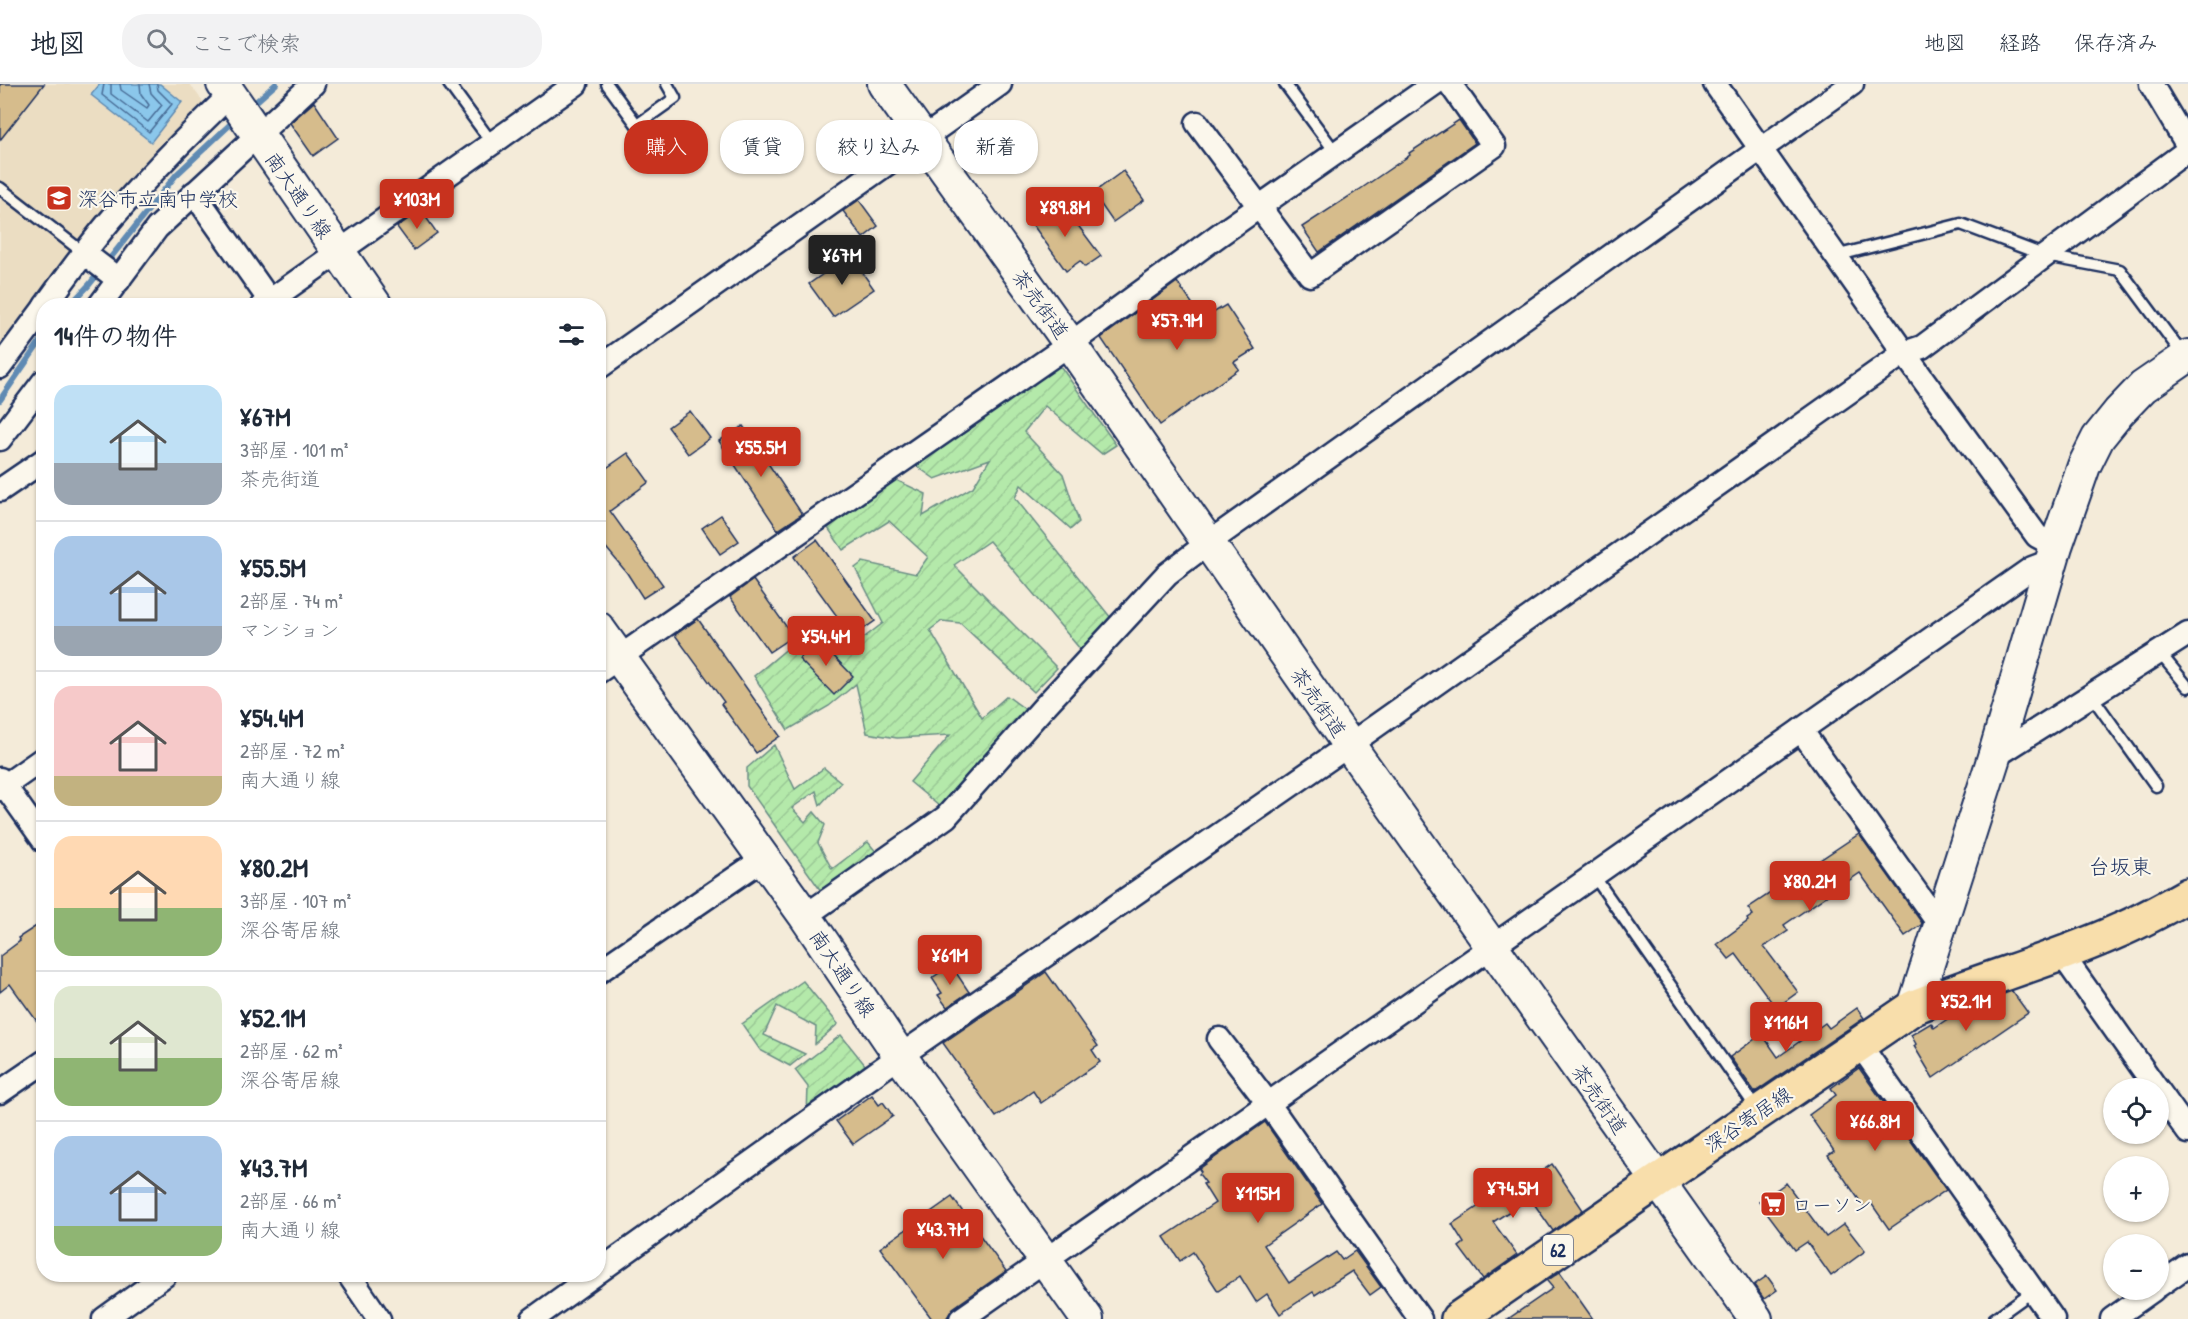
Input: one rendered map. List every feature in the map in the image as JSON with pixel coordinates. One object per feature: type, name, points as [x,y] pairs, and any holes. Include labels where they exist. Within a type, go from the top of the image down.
[{"type":"main road","name":"深谷寄居線","points":[[1458,1319],[1914,1007],[1959,988],[2061,953],[2127,927],[2188,895]]},
{"type":"street","points":[[105,298],[157,228],[313,84]]},
{"type":"street","name":"茶売街道","points":[[884,84],[909,120]]},
{"type":"street","points":[[942,125],[1000,84]]},
{"type":"street","points":[[609,664],[1070,344],[1434,84]]},
{"type":"street","points":[[1197,123],[1311,275],[1494,146],[1450,84]]},
{"type":"street","points":[[1715,84],[1904,353],[2037,536],[2055,553]]},
{"type":"street","points":[[805,916],[946,817],[1167,574],[1852,84]]},
{"type":"street","points":[[606,1266],[900,1056],[1349,745],[1904,353],[1922,347],[2188,148],[2151,84]]},
{"type":"street","points":[[273,298],[574,85]]},
{"type":"street","points":[[51,298],[119,209],[226,90]]},
{"type":"street","name":"南大通り線","points":[[226,90],[370,298]]},
{"type":"street","name":"茶売街道","points":[[942,167],[1070,344],[1349,745],[1756,1319]]},
{"type":"street","points":[[606,362],[872,174]]},
{"type":"street","points":[[195,193],[263,298]]},
{"type":"street","points":[[84,253],[118,280]]},
{"type":"street","points":[[0,367],[36,318]]},
{"type":"street","points":[[1914,1007],[2084,466],[2098,438],[2119,412],[2143,387],[2186,357]]},
{"type":"street","points":[[0,439],[36,392]]},
{"type":"street","points":[[0,490],[36,465]]},
{"type":"street","points":[[961,1319],[2055,553]]},
{"type":"street","points":[[1994,757],[2188,634]]},
{"type":"street","name":"南大通り線","points":[[609,664],[763,859],[805,916],[900,1056],[1087,1319]]},
{"type":"street","points":[[1801,730],[1940,924]]},
{"type":"street","points":[[36,763],[2,785],[36,831]]},
{"type":"street","points":[[606,967],[763,859]]},
{"type":"street","points":[[2061,953],[2150,1078]]},
{"type":"street","points":[[1219,1039],[1268,1103],[1420,1319]]},
{"type":"street","points":[[1860,1044],[2053,1319]]},
{"type":"street","points":[[0,1092],[36,1067]]},
{"type":"street","points":[[2169,1105],[2188,1132]]},
{"type":"street","points":[[2169,1278],[2188,1265]]},
{"type":"street","points":[[104,1319],[155,1282]]},
{"type":"street","points":[[354,1282],[380,1319]]},
{"type":"street","points":[[533,1319],[584,1282]]},
{"type":"street","points":[[2112,1319],[2139,1300]]},
{"type":"lane","points":[[449,84],[492,143]]},
{"type":"lane","points":[[607,84],[637,125],[675,98],[667,84]]},
{"type":"lane","points":[[1285,84],[1336,153]]},
{"type":"lane","points":[[0,188],[84,253]]},
{"type":"lane","points":[[1835,256],[1961,224],[2046,256],[2120,270],[2186,357]]},
{"type":"lane","points":[[2159,652],[2188,687]]},
{"type":"lane","points":[[2091,696],[2156,786]]},
{"type":"lane","points":[[1594,876],[1759,1112]]},
{"type":"lane","points":[[1994,1319],[2033,1291]]},
{"type":"shaded area","name":"深谷市立南中学校","points":[[0,84],[190,84],[206,106],[47,298],[36,298],[36,311],[0,354]]},
{"type":"green space","points":[[1051,366],[1061,367],[1116,445],[1102,454],[1045,406],[1024,432],[1063,474],[1079,522],[1071,529],[1021,485],[1015,498],[1111,618],[1081,650],[989,541],[954,565],[1057,668],[1034,692],[960,623],[942,621],[930,630],[982,718],[1007,696],[1029,712],[939,806],[910,782],[950,735],[897,738],[867,733],[856,684],[829,706],[788,730],[754,676],[824,618],[853,646],[883,623],[855,568],[863,562],[916,574],[928,557],[889,521],[843,550],[828,528],[894,479],[926,494],[923,516],[973,487],[990,459],[935,479],[915,465]]},
{"type":"green space","points":[[774,745],[795,789],[824,768],[841,782],[820,805],[816,791],[792,808],[805,822],[814,812],[825,825],[818,843],[832,869],[868,842],[878,854],[821,891],[747,786],[747,768]]},
{"type":"green space","points":[[803,981],[838,1024],[815,1044],[816,1027],[777,1006],[764,1035],[805,1054],[790,1066],[760,1050],[742,1024]]},
{"type":"green space","points":[[841,1035],[870,1071],[807,1114],[808,1087],[795,1070]]},
{"type":"water","points":[[100,84],[160,84],[182,102],[151,142],[91,95]]},
{"type":"building","points":[[0,84],[44,84],[0,140]]},
{"type":"building","points":[[314,102],[338,138],[313,156],[290,123]]},
{"type":"building","points":[[1459,120],[1475,143],[1319,252],[1302,227]]},
{"type":"building","points":[[1123,171],[1144,200],[1113,222],[1093,193]]},
{"type":"building","points":[[859,200],[878,226],[863,238],[843,211]]},
{"type":"building","points":[[1062,204],[1101,256],[1085,267],[1080,261],[1066,271],[1033,225],[1036,222],[1032,217],[1046,207],[1050,212]]},
{"type":"building","points":[[421,210],[437,233],[414,250],[397,227]]},
{"type":"building","points":[[850,255],[874,289],[833,317],[809,284]]},
{"type":"building","points":[[1177,282],[1203,319],[1226,305],[1255,349],[1234,362],[1239,369],[1160,425],[1101,338]]},
{"type":"building","points":[[690,411],[710,438],[688,454],[668,427]]},
{"type":"building","points":[[743,426],[802,514],[778,530],[719,441]]},
{"type":"building","points":[[628,453],[649,482],[610,511],[663,585],[643,598],[627,573],[606,548],[606,468]]},
{"type":"building","points":[[721,515],[739,541],[720,554],[702,528]]},
{"type":"building","points":[[817,540],[875,621],[852,637],[794,557]]},
{"type":"building","points":[[753,580],[793,636],[769,652],[730,597]]},
{"type":"building","points":[[698,619],[780,736],[756,753],[721,704],[724,702],[675,635]]},
{"type":"building","points":[[818,640],[853,676],[834,695],[799,659]]},
{"type":"building","points":[[1859,834],[1922,923],[1905,936],[1860,873],[1784,925],[1788,931],[1764,947],[1798,992],[1776,1008],[1736,954],[1729,959],[1717,944],[1748,921],[1747,919],[1753,915],[1748,908]]},
{"type":"building","points":[[36,926],[36,1020],[10,984],[0,992],[0,956],[20,941],[18,938]]},
{"type":"building","points":[[951,965],[969,992],[947,1007],[938,995],[942,993],[932,978]]},
{"type":"building","points":[[1046,972],[1098,1046],[1092,1050],[1100,1062],[1041,1103],[1033,1091],[996,1117],[943,1043]]},
{"type":"building","points":[[2012,991],[2028,1013],[1933,1078],[1914,1046],[1916,1044],[1911,1035],[1931,1023],[1934,1028],[1955,1014],[1958,1018],[1984,1001]]},
{"type":"building","points":[[1857,1008],[1864,1018],[1755,1092],[1730,1057],[1762,1034],[1778,1057],[1825,1023],[1829,1028]]},
{"type":"building","points":[[1859,1068],[1946,1190],[1889,1229],[1871,1203],[1864,1207],[1828,1155],[1834,1151],[1809,1115],[1836,1095],[1831,1088]]},
{"type":"building","points":[[872,1095],[879,1105],[883,1102],[893,1116],[853,1144],[836,1121]]},
{"type":"building","points":[[1265,1122],[1322,1204],[1264,1245],[1289,1283],[1336,1252],[1342,1260],[1355,1251],[1381,1287],[1370,1295],[1352,1271],[1315,1295],[1313,1292],[1280,1314],[1267,1294],[1256,1302],[1240,1276],[1218,1291],[1193,1252],[1180,1261],[1164,1237],[1215,1203],[1203,1184],[1206,1183],[1199,1174],[1201,1172],[1199,1169]]},
{"type":"building","points":[[1552,1164],[1583,1210],[1553,1231],[1530,1198],[1493,1222],[1517,1255],[1483,1279],[1459,1247],[1464,1243],[1452,1224],[1500,1192],[1504,1197]]},
{"type":"building","points":[[1786,1183],[1826,1237],[1844,1224],[1865,1251],[1831,1276],[1807,1242],[1795,1250],[1759,1202]]},
{"type":"building","points":[[952,1197],[1006,1271],[953,1308],[946,1319],[932,1319],[880,1248]]},
{"type":"building","points":[[1560,1272],[1593,1319],[1508,1319],[1553,1288],[1547,1281]]},
{"type":"building","points":[[1767,1276],[1777,1290],[1764,1299],[1754,1285]]},
{"type":"waterway","points":[[251,106],[276,84]]},
{"type":"waterway","points":[[77,298],[176,175],[236,119]]},
{"type":"waterway","points":[[0,400],[36,348]]},
{"type":"place","name":"深谷市立南中学校","points":[[59,198]]},
{"type":"place","name":"ローソン","points":[[1773,1204]]},
{"type":"district","name":"台坂東","points":[[2120,866]]}]
